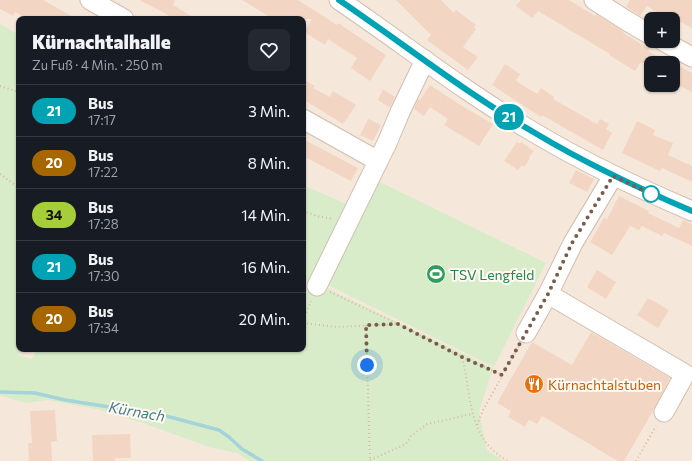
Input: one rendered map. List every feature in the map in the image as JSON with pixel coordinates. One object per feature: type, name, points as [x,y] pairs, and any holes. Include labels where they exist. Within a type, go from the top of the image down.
[{"type":"street","points":[[90,0],[119,16]]},
{"type":"street","points":[[594,0],[644,31]]},
{"type":"street","points":[[344,1],[425,60],[534,133],[613,176],[692,211]]},
{"type":"street","points":[[676,48],[692,57]]},
{"type":"street","points":[[317,286],[425,60]]},
{"type":"street","points":[[306,121],[374,168]]},
{"type":"street","points":[[526,333],[548,294],[572,243],[613,176]]},
{"type":"street","points":[[548,294],[685,374],[664,412]]},
{"type":"path","points":[[0,86],[16,91]]},
{"type":"path","points":[[0,174],[16,186]]},
{"type":"path","points":[[306,212],[317,216],[348,222]]},
{"type":"path","points":[[306,314],[317,286],[502,375]]},
{"type":"path","points":[[306,322],[337,327],[398,324]]},
{"type":"path","points":[[366,325],[370,461],[406,444],[411,436],[427,424],[472,414]]},
{"type":"path","points":[[477,426],[502,375],[526,333]]},
{"type":"path","points":[[462,357],[472,414],[477,426],[483,437],[494,451],[508,461]]},
{"type":"path","points":[[636,461],[664,412]]},
{"type":"shaded area","points":[[0,0],[692,0],[692,461],[0,461]]},
{"type":"green space","points":[[0,24],[16,33],[16,352],[20,352],[18,355],[32,359],[36,352],[306,352],[306,186],[353,207],[316,283],[493,368],[479,412],[487,450],[503,461],[250,461],[236,453],[209,447],[143,423],[96,409],[48,400],[25,403],[0,395]]},
{"type":"green space","name":"TSV Lengfeld","points":[[376,180],[546,263],[494,367],[326,284]]},
{"type":"building","points":[[0,0],[43,0],[72,16],[23,16],[15,12],[13,16],[0,9]]},
{"type":"building","points":[[140,0],[175,0],[173,5],[191,16],[169,16]]},
{"type":"building","points":[[242,0],[298,0],[337,25],[338,23],[386,55],[370,81],[351,68],[357,58],[328,39],[325,45],[306,33],[306,29],[312,19],[306,19],[306,16],[268,16]]},
{"type":"building","points":[[396,0],[441,0],[454,13],[456,10],[476,25],[474,28],[476,29],[463,47],[478,57],[468,70],[427,40],[431,35]]},
{"type":"building","points":[[521,0],[569,0],[595,16],[596,14],[644,46],[644,48],[649,49],[648,51],[658,56],[644,56],[644,63],[640,63],[635,71],[609,55],[610,54],[538,11],[532,18],[516,6]]},
{"type":"building","points":[[630,0],[692,0],[692,28],[680,22],[680,12],[656,12],[647,6],[640,16],[626,7]]},
{"type":"building","points":[[505,64],[520,74],[516,81],[537,94],[541,88],[554,97],[553,99],[597,124],[600,119],[609,124],[606,129],[612,133],[603,150],[542,115],[541,117],[492,85]]},
{"type":"building","points":[[680,67],[692,73],[692,92],[680,86]]},
{"type":"building","points":[[306,81],[315,86],[313,88],[330,97],[333,91],[356,105],[343,124],[306,101]]},
{"type":"building","points":[[430,85],[493,124],[479,146],[444,125],[448,119],[430,107],[424,116],[414,109],[418,99],[420,100]]},
{"type":"building","points":[[383,89],[395,97],[390,108],[378,100]]},
{"type":"building","points":[[368,119],[381,125],[373,141],[360,135]]},
{"type":"building","points":[[637,121],[655,130],[653,135],[673,143],[668,155],[692,166],[692,182],[662,168],[660,171],[622,153]]},
{"type":"building","points":[[306,141],[358,168],[351,181],[306,158]]},
{"type":"building","points":[[517,142],[520,144],[521,142],[534,151],[524,167],[522,165],[518,170],[504,161]]},
{"type":"building","points":[[576,170],[594,179],[587,192],[569,183]]},
{"type":"building","points":[[619,196],[649,211],[648,213],[679,228],[683,220],[692,224],[692,246],[664,233],[662,236],[642,226],[639,230],[630,226],[612,255],[590,242],[604,218],[607,219]]},
{"type":"building","points":[[597,270],[616,282],[606,299],[587,287]]},
{"type":"building","points":[[648,298],[669,310],[658,328],[637,315]]},
{"type":"building","points":[[591,332],[670,378],[624,461],[618,461],[542,416],[537,424],[529,420],[525,427],[508,417],[511,411],[497,403],[532,342],[572,365]]},
{"type":"building","points":[[55,410],[57,441],[51,442],[52,461],[29,461],[28,443],[32,443],[30,411]]},
{"type":"building","points":[[130,434],[131,458],[115,458],[115,461],[93,461],[92,435]]},
{"type":"waterway","name":"Kürnach","points":[[0,392],[35,393],[65,400],[166,416],[219,430],[242,449],[262,461]]},
{"type":"bus line","name":"21","points":[[339,0],[480,98],[534,133],[613,176],[692,211]]},
{"type":"place","name":"TSV Lengfeld","points":[[436,274]]},
{"type":"place","name":"Kürnachtalstuben","points":[[534,384]]},
{"type":"route","points":[[367,365],[366,325],[398,324],[462,357],[502,375],[548,294],[572,243],[613,176],[651,194]]}]
